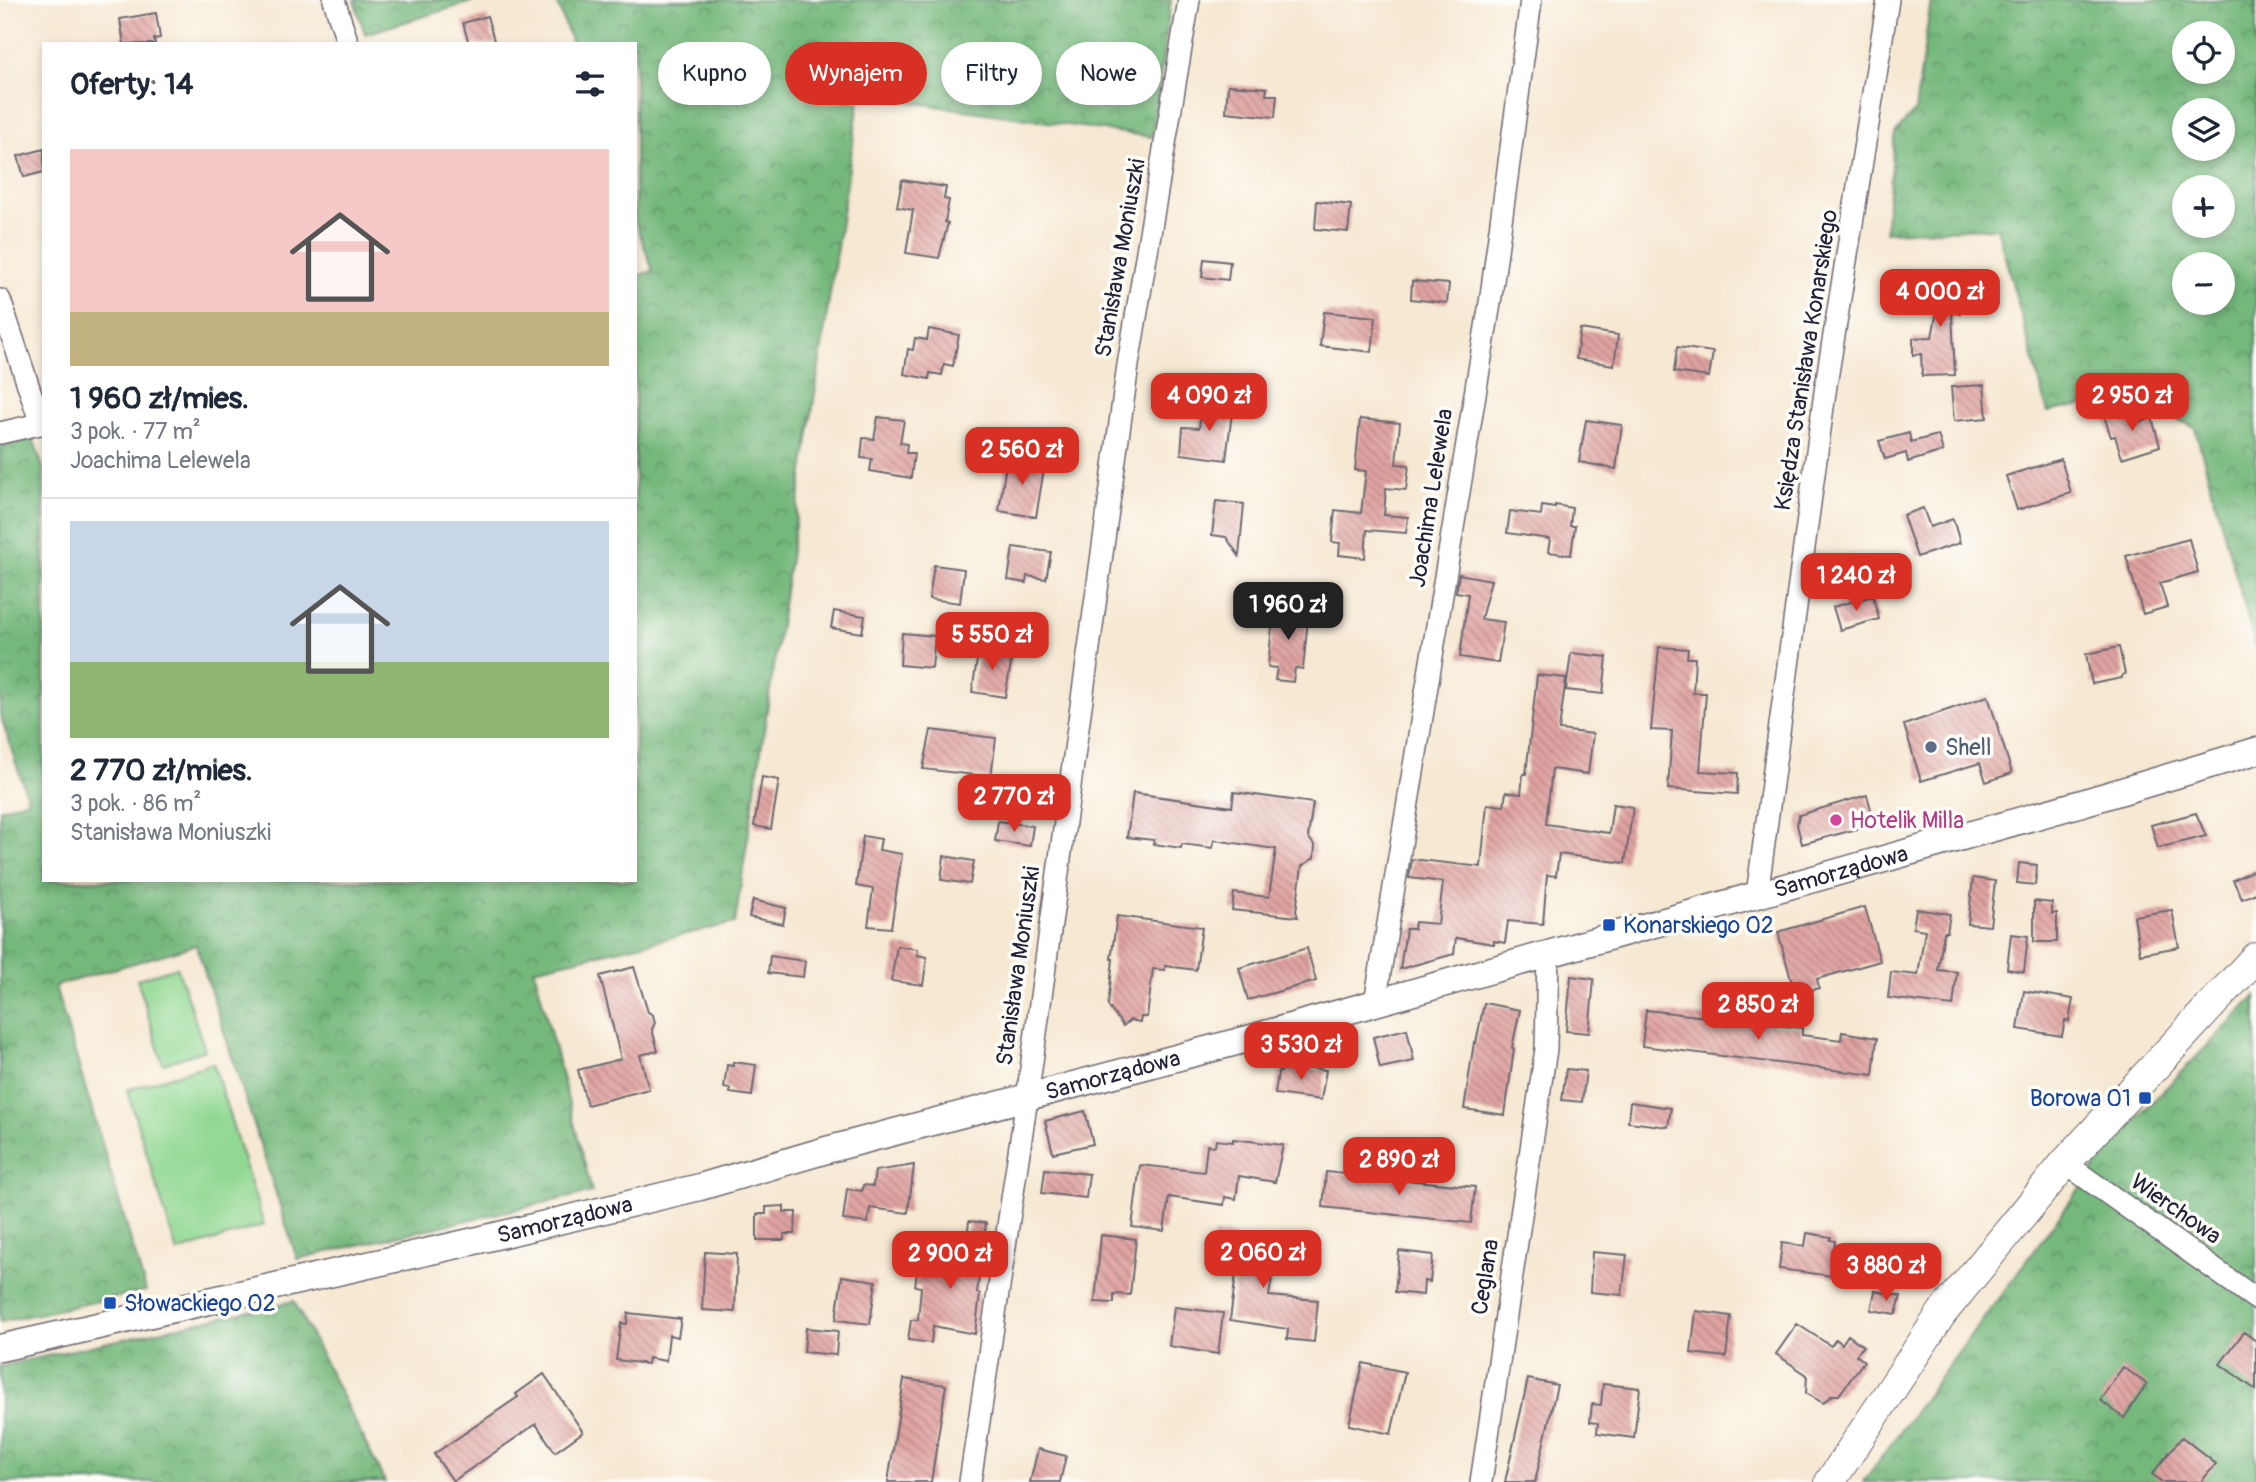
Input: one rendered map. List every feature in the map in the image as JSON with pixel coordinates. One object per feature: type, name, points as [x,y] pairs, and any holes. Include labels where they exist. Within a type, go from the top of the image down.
[{"type":"main road","points":[[1830,1482],[1942,1313],[2065,1163],[2256,957]]},
{"type":"street","points":[[334,0],[347,42]]},
{"type":"street","name":"Stanisława Moniuszki","points":[[970,1482],[1027,1098],[1128,365],[1189,0]]},
{"type":"street","name":"Joachima Lelewela","points":[[1375,1003],[1490,303],[1531,0]]},
{"type":"street","name":"Księdza Stanisława Konarskiego","points":[[1757,895],[1826,386],[1888,0]]},
{"type":"street","points":[[0,300],[42,423],[0,433]]},
{"type":"street","name":"Samorządowa","points":[[0,1348],[466,1243],[700,1187],[830,1149],[1244,1040],[2256,751]]},
{"type":"street","name":"Ceglana","points":[[1481,1482],[1546,1049],[1548,954]]},
{"type":"street","name":"Wierchowa","points":[[2065,1163],[2256,1299]]},
{"type":"green space","points":[[354,0],[478,0],[365,34]]},
{"type":"green space","points":[[556,0],[1171,0],[1161,72],[1161,42],[1056,42],[1056,105],[1156,105],[1152,137],[927,105],[927,42],[785,42],[785,105],[858,105],[735,923],[534,969],[592,1192],[297,1259],[196,945],[55,986],[146,1291],[0,1322],[0,809],[28,800],[0,714],[0,446],[33,438],[42,465],[42,882],[637,882],[637,275],[653,271],[637,227],[637,42],[571,42]]},
{"type":"green space","points":[[1931,0],[2256,0],[2256,648],[2195,428],[2153,407],[2116,398],[2048,412],[1997,228],[1885,232],[1895,133],[1915,111]]},
{"type":"green space","points":[[177,967],[205,1050],[163,1064],[137,979]]},
{"type":"green space","points":[[2256,996],[2256,1482],[1863,1482],[2116,1139]]},
{"type":"green space","points":[[213,1063],[264,1225],[177,1252],[127,1090]]},
{"type":"green space","points":[[294,1301],[385,1482],[0,1482],[0,1366]]},
{"type":"building","points":[[156,13],[160,38],[154,39],[155,42],[124,42],[120,19]]},
{"type":"building","points":[[487,16],[494,42],[468,42],[463,23]]},
{"type":"building","points":[[1228,85],[1267,88],[1266,95],[1277,95],[1275,117],[1226,112]]},
{"type":"building","points":[[42,150],[42,172],[24,177],[18,156]]},
{"type":"building","points":[[902,180],[946,187],[944,199],[949,200],[945,222],[948,223],[939,258],[906,253],[913,210],[897,207]]},
{"type":"building","points":[[1317,201],[1351,205],[1348,232],[1315,229]]},
{"type":"building","points":[[1204,259],[1230,262],[1228,280],[1202,277]]},
{"type":"building","points":[[1944,276],[1951,277],[1951,283],[1964,285],[1960,314],[1952,312],[1955,375],[1922,376],[1921,354],[1913,355],[1913,338],[1932,337],[1939,301],[1923,298],[1926,279],[1943,281]]},
{"type":"building","points":[[1412,281],[1449,284],[1447,303],[1411,299]]},
{"type":"building","points":[[1324,312],[1376,317],[1372,352],[1320,346]]},
{"type":"building","points":[[929,329],[959,335],[953,366],[944,364],[942,375],[930,373],[929,379],[904,374],[908,349],[913,350],[915,338],[927,340]]},
{"type":"building","points":[[1580,329],[1618,335],[1614,365],[1576,359]]},
{"type":"building","points":[[1677,347],[1713,352],[1709,377],[1674,372]]},
{"type":"building","points":[[1984,385],[1987,418],[1954,421],[1951,387]]},
{"type":"building","points":[[1202,401],[1233,405],[1226,460],[1181,454],[1183,427],[1199,428]]},
{"type":"building","points":[[2132,407],[2137,423],[2152,418],[2160,446],[2122,458],[2115,436],[2111,437],[2104,416]]},
{"type":"building","points":[[878,417],[904,420],[900,443],[907,444],[906,453],[914,453],[911,478],[870,471],[872,459],[861,458],[863,438],[874,439]]},
{"type":"building","points":[[1360,419],[1400,423],[1396,464],[1409,465],[1406,490],[1386,488],[1384,515],[1408,517],[1406,533],[1367,530],[1365,558],[1339,555],[1340,543],[1332,542],[1335,510],[1361,513],[1366,471],[1355,470]]},
{"type":"building","points":[[1586,420],[1622,425],[1616,469],[1579,462]]},
{"type":"building","points":[[1909,433],[1911,442],[1938,435],[1943,451],[1908,462],[1906,453],[1885,459],[1879,441]]},
{"type":"building","points":[[1007,457],[1045,463],[1036,517],[999,511]]},
{"type":"building","points":[[2061,459],[2071,493],[2017,510],[2006,476]]},
{"type":"building","points":[[1216,501],[1244,504],[1239,556],[1226,537],[1212,535]]},
{"type":"building","points":[[1555,505],[1572,508],[1570,526],[1575,526],[1571,555],[1548,552],[1550,539],[1507,533],[1510,511],[1541,515],[1542,506],[1555,508]]},
{"type":"building","points":[[1923,508],[1930,527],[1953,519],[1960,543],[1917,557],[1903,515]]},
{"type":"building","points":[[2189,539],[2198,572],[2160,583],[2167,607],[2143,614],[2126,556]]},
{"type":"building","points":[[1013,547],[1051,552],[1046,579],[1027,576],[1026,583],[1008,580]]},
{"type":"building","points":[[934,565],[964,569],[960,603],[929,599]]},
{"type":"building","points":[[1459,574],[1491,580],[1481,619],[1504,622],[1498,663],[1460,657],[1468,594],[1456,592]]},
{"type":"building","points":[[1873,596],[1879,619],[1840,630],[1833,607]]},
{"type":"building","points":[[1274,606],[1309,610],[1303,669],[1295,668],[1293,682],[1275,680],[1277,668],[1268,667]]},
{"type":"building","points":[[834,611],[865,616],[862,633],[831,628]]},
{"type":"building","points":[[902,633],[935,636],[932,668],[900,665]]},
{"type":"building","points":[[979,647],[1006,651],[1005,657],[1012,658],[1005,697],[972,692]]},
{"type":"building","points":[[1659,647],[1688,649],[1687,658],[1695,658],[1693,693],[1706,693],[1700,771],[1738,773],[1737,794],[1668,789],[1672,731],[1651,730]]},
{"type":"building","points":[[2119,647],[2125,674],[2122,678],[2092,684],[2086,654]]},
{"type":"building","points":[[1571,653],[1607,657],[1603,694],[1566,690]]},
{"type":"building","points":[[1537,675],[1566,678],[1559,730],[1593,734],[1588,774],[1552,769],[1546,824],[1609,833],[1613,804],[1633,807],[1625,863],[1559,854],[1556,876],[1547,875],[1543,924],[1508,921],[1505,943],[1494,941],[1494,944],[1456,938],[1454,954],[1400,969],[1406,929],[1414,929],[1415,922],[1438,924],[1443,882],[1409,878],[1412,859],[1481,867],[1487,804],[1504,806],[1506,792],[1521,794],[1523,774],[1526,774]]},
{"type":"building","points":[[1988,696],[2012,773],[1986,782],[1980,763],[1921,781],[1904,725]]},
{"type":"building","points":[[931,730],[996,738],[991,777],[923,769]]},
{"type":"building","points":[[762,777],[779,780],[771,829],[754,826]]},
{"type":"building","points":[[1234,792],[1313,803],[1308,837],[1315,846],[1314,858],[1302,866],[1296,911],[1298,917],[1232,910],[1234,893],[1269,897],[1276,849],[1214,840],[1212,848],[1182,844],[1181,848],[1153,844],[1154,840],[1127,837],[1133,793],[1232,807]]},
{"type":"building","name":"Hotelik Milla","points":[[1867,795],[1875,824],[1802,844],[1797,825],[1799,815]]},
{"type":"building","points":[[2196,813],[2206,836],[2158,848],[2151,825]]},
{"type":"building","points":[[998,821],[1033,826],[1030,846],[995,841]]},
{"type":"building","points":[[863,836],[881,839],[879,850],[902,854],[891,928],[868,926],[873,889],[856,886]]},
{"type":"building","points":[[944,856],[974,861],[970,884],[941,880]]},
{"type":"building","points":[[2019,863],[2037,865],[2035,885],[2017,883]]},
{"type":"building","points":[[2256,869],[2256,893],[2242,899],[2233,880]]},
{"type":"building","points":[[1973,878],[1995,881],[1990,926],[1968,924]]},
{"type":"building","points":[[753,900],[786,908],[783,924],[749,917]]},
{"type":"building","points":[[2034,901],[2052,903],[2052,914],[2057,913],[2057,942],[2034,942]]},
{"type":"building","points":[[1865,907],[1880,961],[1817,979],[1819,988],[1795,994],[1778,932]]},
{"type":"building","points":[[1916,909],[1950,914],[1938,970],[1957,972],[1953,1006],[1888,998],[1891,972],[1918,975],[1925,930],[1913,928]]},
{"type":"building","points":[[2172,910],[2179,947],[2140,954],[2134,916]]},
{"type":"building","points":[[1117,916],[1202,927],[1196,970],[1165,966],[1165,970],[1153,969],[1147,1017],[1141,1017],[1140,1022],[1130,1020],[1123,1026],[1108,1006]]},
{"type":"building","points":[[2011,934],[2028,936],[2024,972],[2007,969]]},
{"type":"building","points":[[897,946],[918,949],[917,955],[927,957],[923,985],[891,981]]},
{"type":"building","points":[[1307,948],[1316,981],[1248,1000],[1239,968]]},
{"type":"building","points":[[770,956],[805,961],[803,977],[768,973]]},
{"type":"building","points":[[634,967],[648,1012],[653,1015],[655,1023],[652,1029],[658,1051],[640,1055],[649,1089],[587,1105],[578,1070],[621,1059],[600,976]]},
{"type":"building","points":[[1571,976],[1594,979],[1589,1033],[1566,1031]]},
{"type":"building","points":[[2024,991],[2073,999],[2069,1021],[2065,1020],[2062,1036],[2018,1029]]},
{"type":"building","points":[[1484,1003],[1520,1010],[1512,1048],[1505,1115],[1464,1109],[1474,1042],[1476,1043]]},
{"type":"building","points":[[1646,1010],[1802,1028],[1802,1035],[1841,1040],[1842,1032],[1877,1038],[1873,1075],[1642,1046]]},
{"type":"building","points":[[1407,1029],[1414,1061],[1380,1068],[1373,1037]]},
{"type":"building","points":[[733,1062],[756,1065],[752,1096],[730,1093],[730,1089],[724,1088],[727,1065],[733,1066]]},
{"type":"building","points":[[1282,1064],[1326,1070],[1321,1100],[1275,1094]]},
{"type":"building","points":[[1566,1069],[1586,1071],[1582,1102],[1562,1100]]},
{"type":"building","points":[[1630,1102],[1671,1108],[1668,1127],[1628,1122]]},
{"type":"building","points":[[1085,1111],[1093,1144],[1053,1153],[1045,1121]]},
{"type":"building","points":[[1233,1139],[1283,1145],[1275,1182],[1239,1176],[1236,1199],[1225,1197],[1224,1205],[1169,1197],[1164,1231],[1132,1227],[1140,1165],[1204,1172],[1207,1145],[1215,1146],[1216,1140],[1233,1142]]},
{"type":"building","points":[[914,1165],[908,1213],[870,1208],[868,1223],[843,1220],[847,1189],[862,1191],[863,1185],[873,1186],[875,1171]]},
{"type":"building","points":[[1045,1169],[1089,1174],[1086,1198],[1042,1193]]},
{"type":"building","points":[[1326,1172],[1475,1187],[1471,1223],[1323,1207]]},
{"type":"building","points":[[784,1206],[784,1212],[796,1212],[795,1234],[784,1234],[784,1240],[757,1240],[757,1214],[766,1214],[766,1207]]},
{"type":"building","points":[[969,1221],[986,1223],[975,1334],[933,1326],[931,1343],[908,1340],[911,1320],[918,1320],[921,1287],[915,1286],[919,1258],[964,1263]]},
{"type":"building","points":[[1807,1233],[1831,1237],[1830,1240],[1835,1241],[1834,1249],[1852,1252],[1847,1278],[1779,1269],[1782,1243],[1805,1246]]},
{"type":"building","points":[[1214,1234],[1234,1235],[1234,1239],[1277,1246],[1269,1296],[1318,1300],[1314,1342],[1287,1339],[1288,1329],[1230,1320],[1237,1266],[1220,1264],[1221,1253],[1212,1253]]},
{"type":"building","points":[[1101,1235],[1136,1239],[1130,1295],[1114,1294],[1114,1303],[1095,1302]]},
{"type":"building","points":[[1399,1251],[1433,1255],[1430,1282],[1424,1281],[1423,1295],[1395,1292]]},
{"type":"building","points":[[705,1252],[737,1254],[735,1312],[702,1310]]},
{"type":"building","points":[[1592,1252],[1627,1255],[1622,1295],[1590,1292]]},
{"type":"building","points":[[842,1276],[876,1281],[870,1324],[836,1320]]},
{"type":"building","points":[[1875,1291],[1901,1296],[1896,1314],[1871,1310]]},
{"type":"building","points":[[1174,1307],[1223,1313],[1218,1354],[1169,1346]]},
{"type":"building","points":[[1696,1311],[1731,1316],[1726,1357],[1691,1353]]},
{"type":"building","points":[[628,1313],[681,1319],[678,1337],[669,1335],[666,1361],[648,1358],[647,1364],[616,1360],[621,1323],[627,1324]]},
{"type":"building","points":[[1797,1324],[1831,1346],[1836,1339],[1842,1344],[1848,1335],[1863,1346],[1856,1355],[1864,1361],[1839,1395],[1832,1395],[1823,1403],[1806,1393],[1807,1375],[1776,1354]]},
{"type":"building","points":[[806,1328],[838,1331],[836,1355],[804,1352]]},
{"type":"building","points":[[2244,1332],[2256,1341],[2256,1390],[2220,1364]]},
{"type":"building","points":[[1363,1363],[1405,1372],[1391,1434],[1349,1425]]},
{"type":"building","points":[[2123,1367],[2147,1384],[2124,1418],[2100,1400]]},
{"type":"building","points":[[544,1374],[583,1432],[555,1452],[536,1424],[453,1481],[434,1454],[518,1397],[516,1394]]},
{"type":"building","points":[[904,1379],[946,1385],[931,1482],[888,1482]]},
{"type":"building","points":[[1528,1379],[1557,1385],[1535,1482],[1505,1482]]},
{"type":"building","points":[[1603,1384],[1640,1388],[1634,1438],[1597,1433],[1598,1423],[1590,1422],[1592,1404],[1601,1405]]},
{"type":"building","points":[[2182,1437],[2216,1464],[2201,1482],[2162,1482],[2152,1474]]},
{"type":"building","points":[[1038,1449],[1066,1456],[1060,1482],[1030,1482]]},
{"type":"place","name":"Shell","points":[[1931,747]]},
{"type":"place","name":"Hotelik Milla","points":[[1836,820]]},
{"type":"place","name":"Konarskiego 02","points":[[1609,925]]},
{"type":"place","name":"Borowa 01","points":[[2145,1098]]},
{"type":"place","name":"Słowackiego 02","points":[[110,1303]]}]
